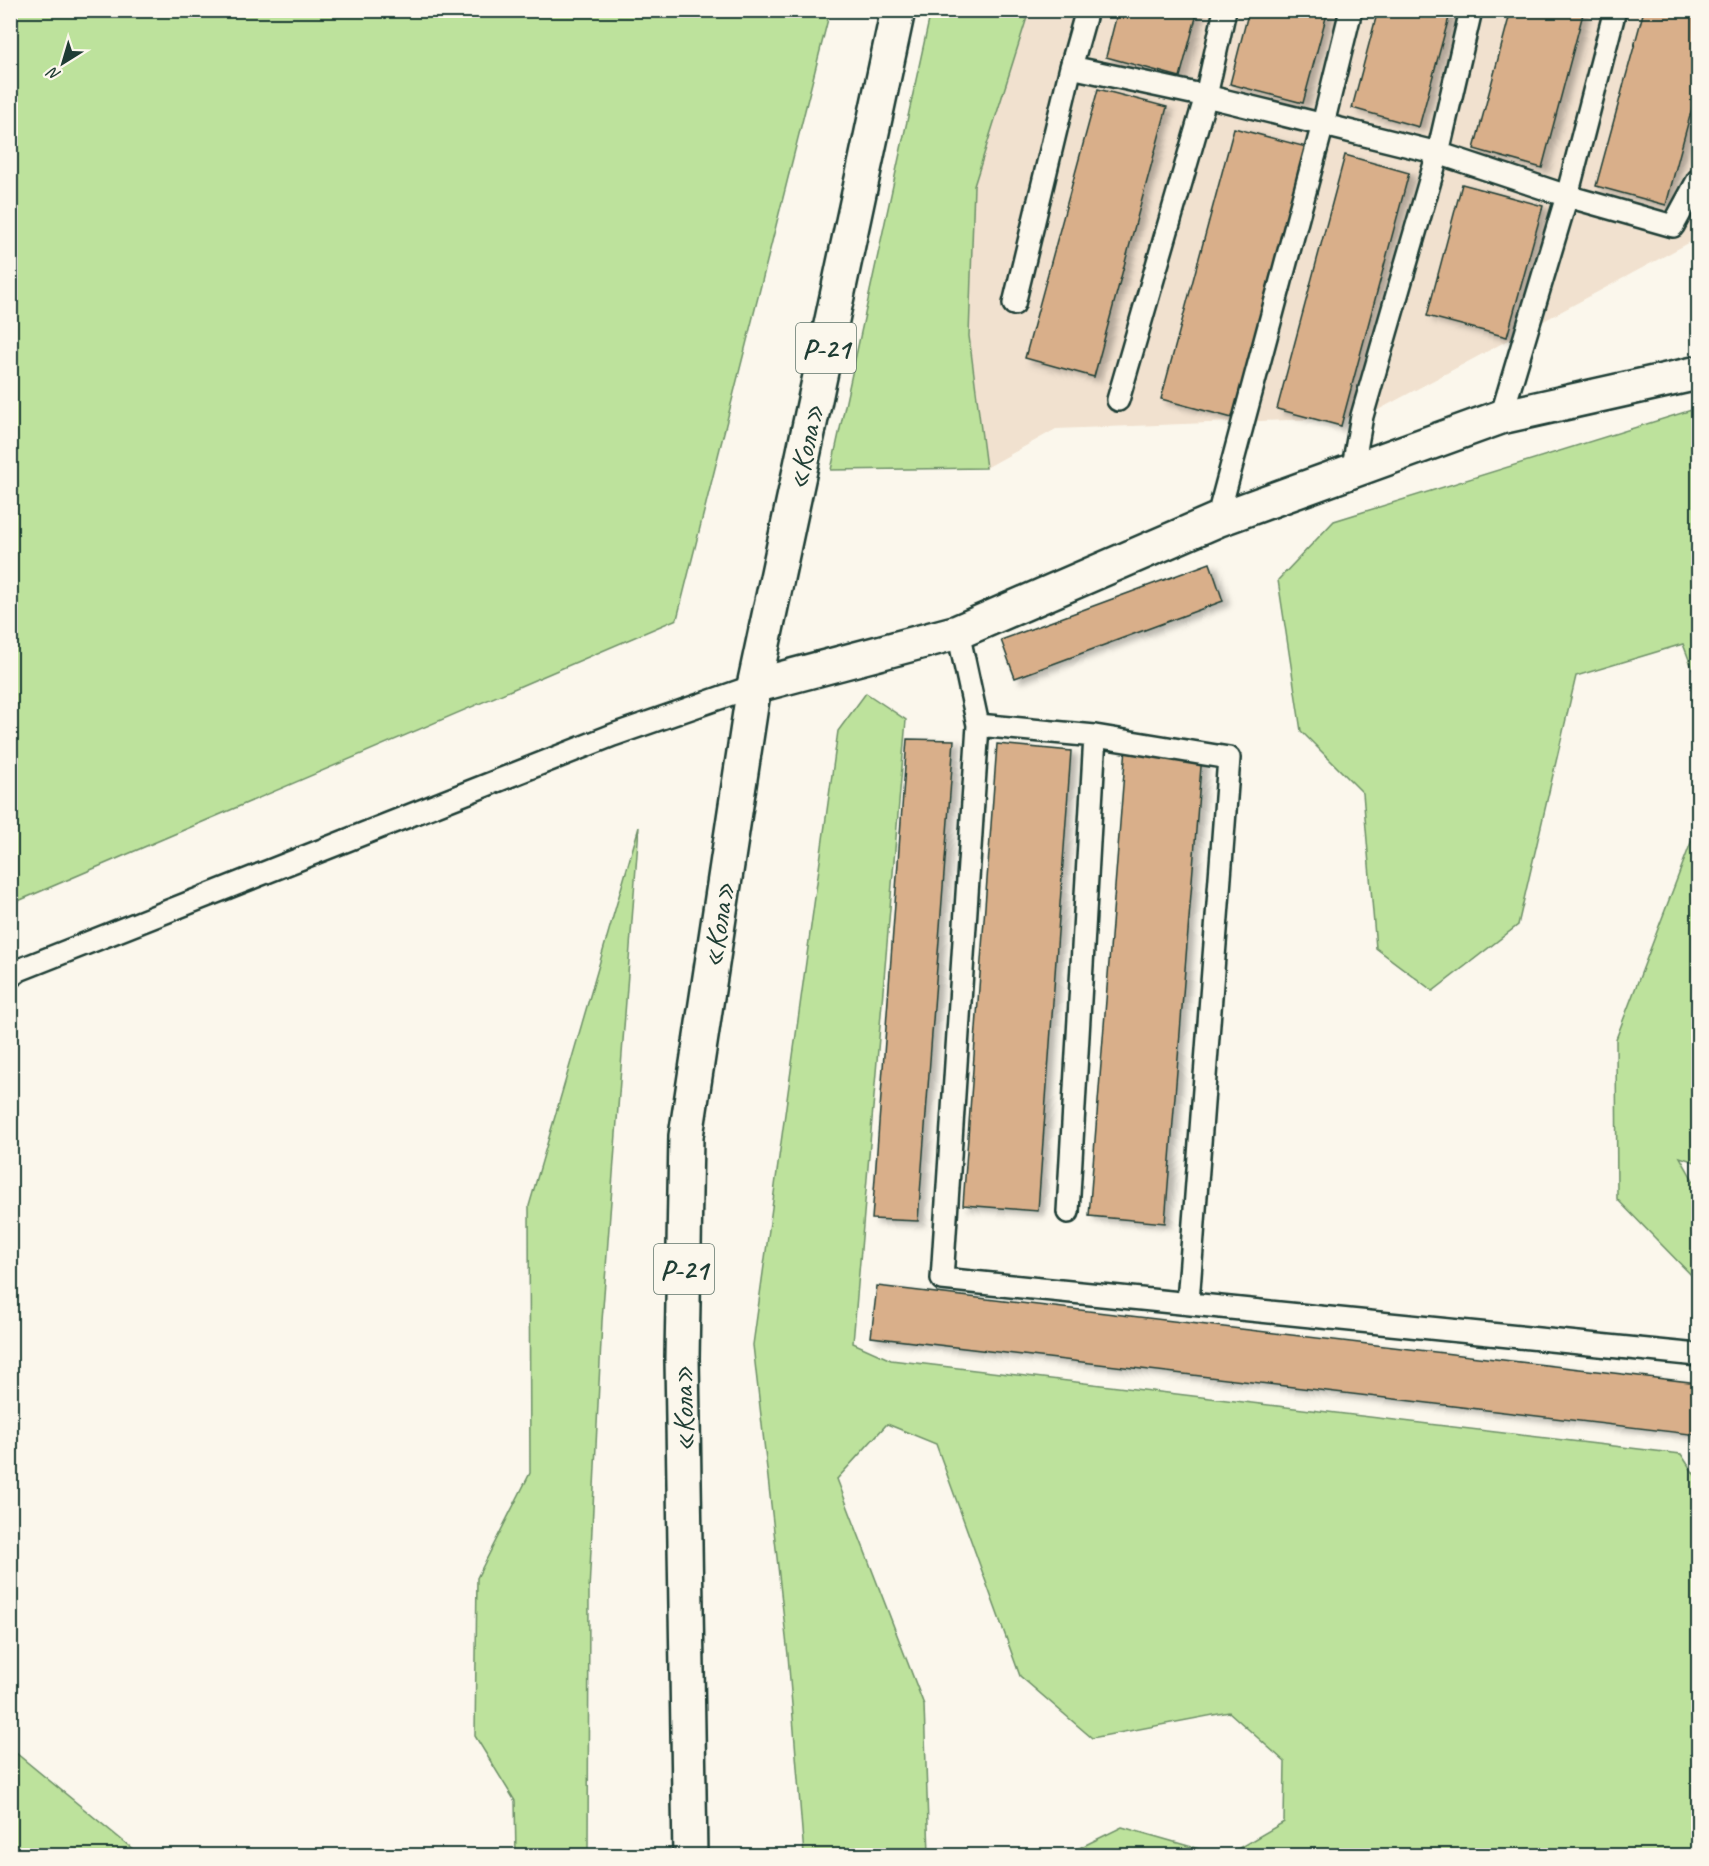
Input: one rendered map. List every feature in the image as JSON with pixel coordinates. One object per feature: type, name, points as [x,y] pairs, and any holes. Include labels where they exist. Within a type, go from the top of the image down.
[{"type":"main road","name":"«Кола»","points":[[690,1856],[682,1358],[686,1136],[754,687],[898,10]]},
{"type":"main road","points":[[754,687],[958,632],[1217,520],[1501,417],[1698,373]]},
{"type":"lane","points":[[1014,304],[1087,10]]},
{"type":"lane","points":[[1118,400],[1206,96],[1225,10]]},
{"type":"lane","points":[[1217,520],[1323,124],[1351,10]]},
{"type":"lane","points":[[1352,472],[1362,416],[1438,153],[1471,10]]},
{"type":"lane","points":[[1501,417],[1567,196],[1615,10]]},
{"type":"lane","points":[[1071,67],[1206,96],[1438,153],[1567,196],[1673,226],[1698,180]]},
{"type":"lane","points":[[958,632],[978,726],[942,1279],[1698,1355]]},
{"type":"lane","points":[[10,977],[19,970],[613,735],[754,687]]},
{"type":"lane","points":[[978,726],[1095,736],[1228,758],[1188,1302]]},
{"type":"lane","points":[[1068,1212],[1095,736]]},
{"type":"shaded area","points":[[1029,11],[1698,11],[1698,238],[1365,417],[1056,429],[986,468],[969,336],[974,186]]},
{"type":"green space","points":[[11,10],[830,11],[677,619],[11,904]]},
{"type":"green space","points":[[931,11],[1029,11],[974,186],[969,336],[986,468],[831,470]]},
{"type":"green space","points":[[1698,408],[1698,683],[1683,644],[1576,676],[1518,925],[1433,991],[1376,948],[1363,793],[1301,731],[1278,580],[1334,521]]},
{"type":"green space","points":[[866,693],[906,720],[853,1343],[891,1360],[1681,1454],[1698,1480],[1698,1855],[1227,1855],[1284,1822],[1285,1762],[1229,1712],[1092,1738],[1020,1676],[936,1444],[887,1424],[837,1479],[924,1705],[929,1855],[804,1855],[788,1655],[753,1345],[838,731]]},
{"type":"green space","points":[[1698,824],[1698,1163],[1680,1157],[1698,1189],[1698,1282],[1617,1199],[1616,1039]]},
{"type":"green space","points":[[639,827],[602,1321],[589,1591],[588,1855],[516,1855],[515,1801],[475,1736],[477,1578],[530,1473],[529,1206]]},
{"type":"green space","points":[[11,1749],[140,1855],[11,1855]]},
{"type":"green space","points":[[1122,1827],[1220,1855],[1065,1855]]},
{"type":"building","points":[[1118,10],[1198,10],[1180,77],[1106,57]]},
{"type":"building","points":[[1249,10],[1328,10],[1303,103],[1230,84]]},
{"type":"building","points":[[1378,10],[1451,10],[1419,127],[1352,108]]},
{"type":"building","points":[[1511,10],[1584,10],[1542,168],[1474,149]]},
{"type":"building","points":[[1644,10],[1698,10],[1698,86],[1666,205],[1596,186]]},
{"type":"building","points":[[1098,89],[1167,107],[1094,377],[1025,358]]},
{"type":"building","points":[[1234,128],[1310,148],[1236,419],[1161,399]]},
{"type":"building","points":[[1345,155],[1409,173],[1341,426],[1277,409]]},
{"type":"building","points":[[1462,184],[1543,206],[1507,337],[1427,316]]},
{"type":"building","points":[[1210,563],[1223,601],[1015,678],[1001,640]]},
{"type":"building","points":[[907,739],[954,740],[918,1221],[872,1219]]},
{"type":"building","points":[[997,744],[1071,751],[1038,1211],[963,1205]]},
{"type":"building","points":[[1126,747],[1202,754],[1165,1223],[1089,1216]]},
{"type":"building","points":[[877,1286],[1698,1383],[1698,1435],[871,1337]]}]
